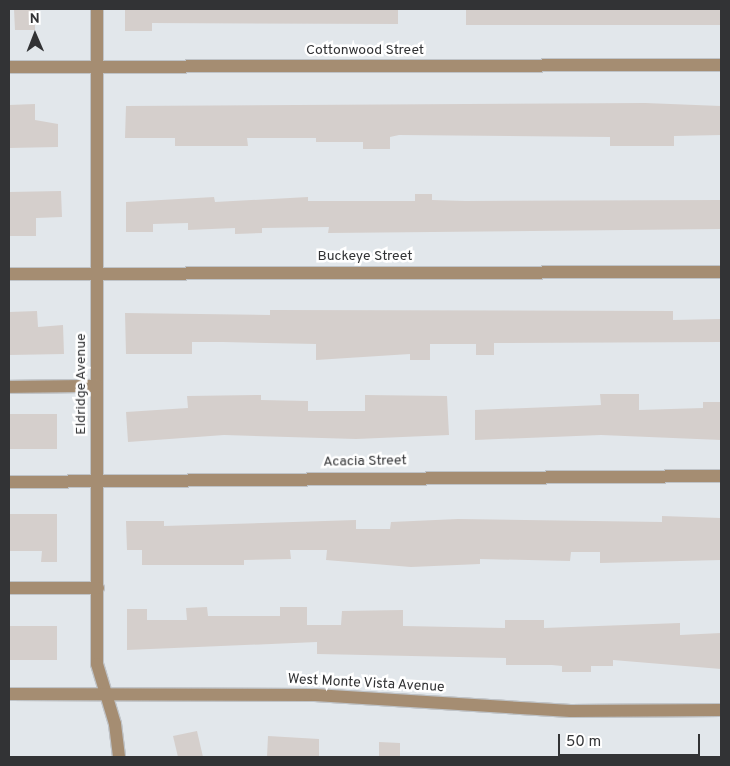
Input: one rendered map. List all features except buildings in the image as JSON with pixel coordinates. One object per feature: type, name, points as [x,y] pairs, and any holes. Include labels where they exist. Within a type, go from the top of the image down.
[{"type":"street","name":"Eldridge Avenue","points":[[97,9],[97,664],[106,693],[119,757]]},
{"type":"street","name":"Cottonwood Street","points":[[9,67],[721,65]]},
{"type":"street","name":"Buckeye Street","points":[[9,274],[721,272]]},
{"type":"street","points":[[9,387],[97,386]]},
{"type":"street","name":"Acacia Street","points":[[9,482],[721,476]]},
{"type":"street","points":[[9,588],[98,588]]},
{"type":"street","name":"West Monte Vista Avenue","points":[[9,694],[315,695],[571,711],[721,710]]}]
